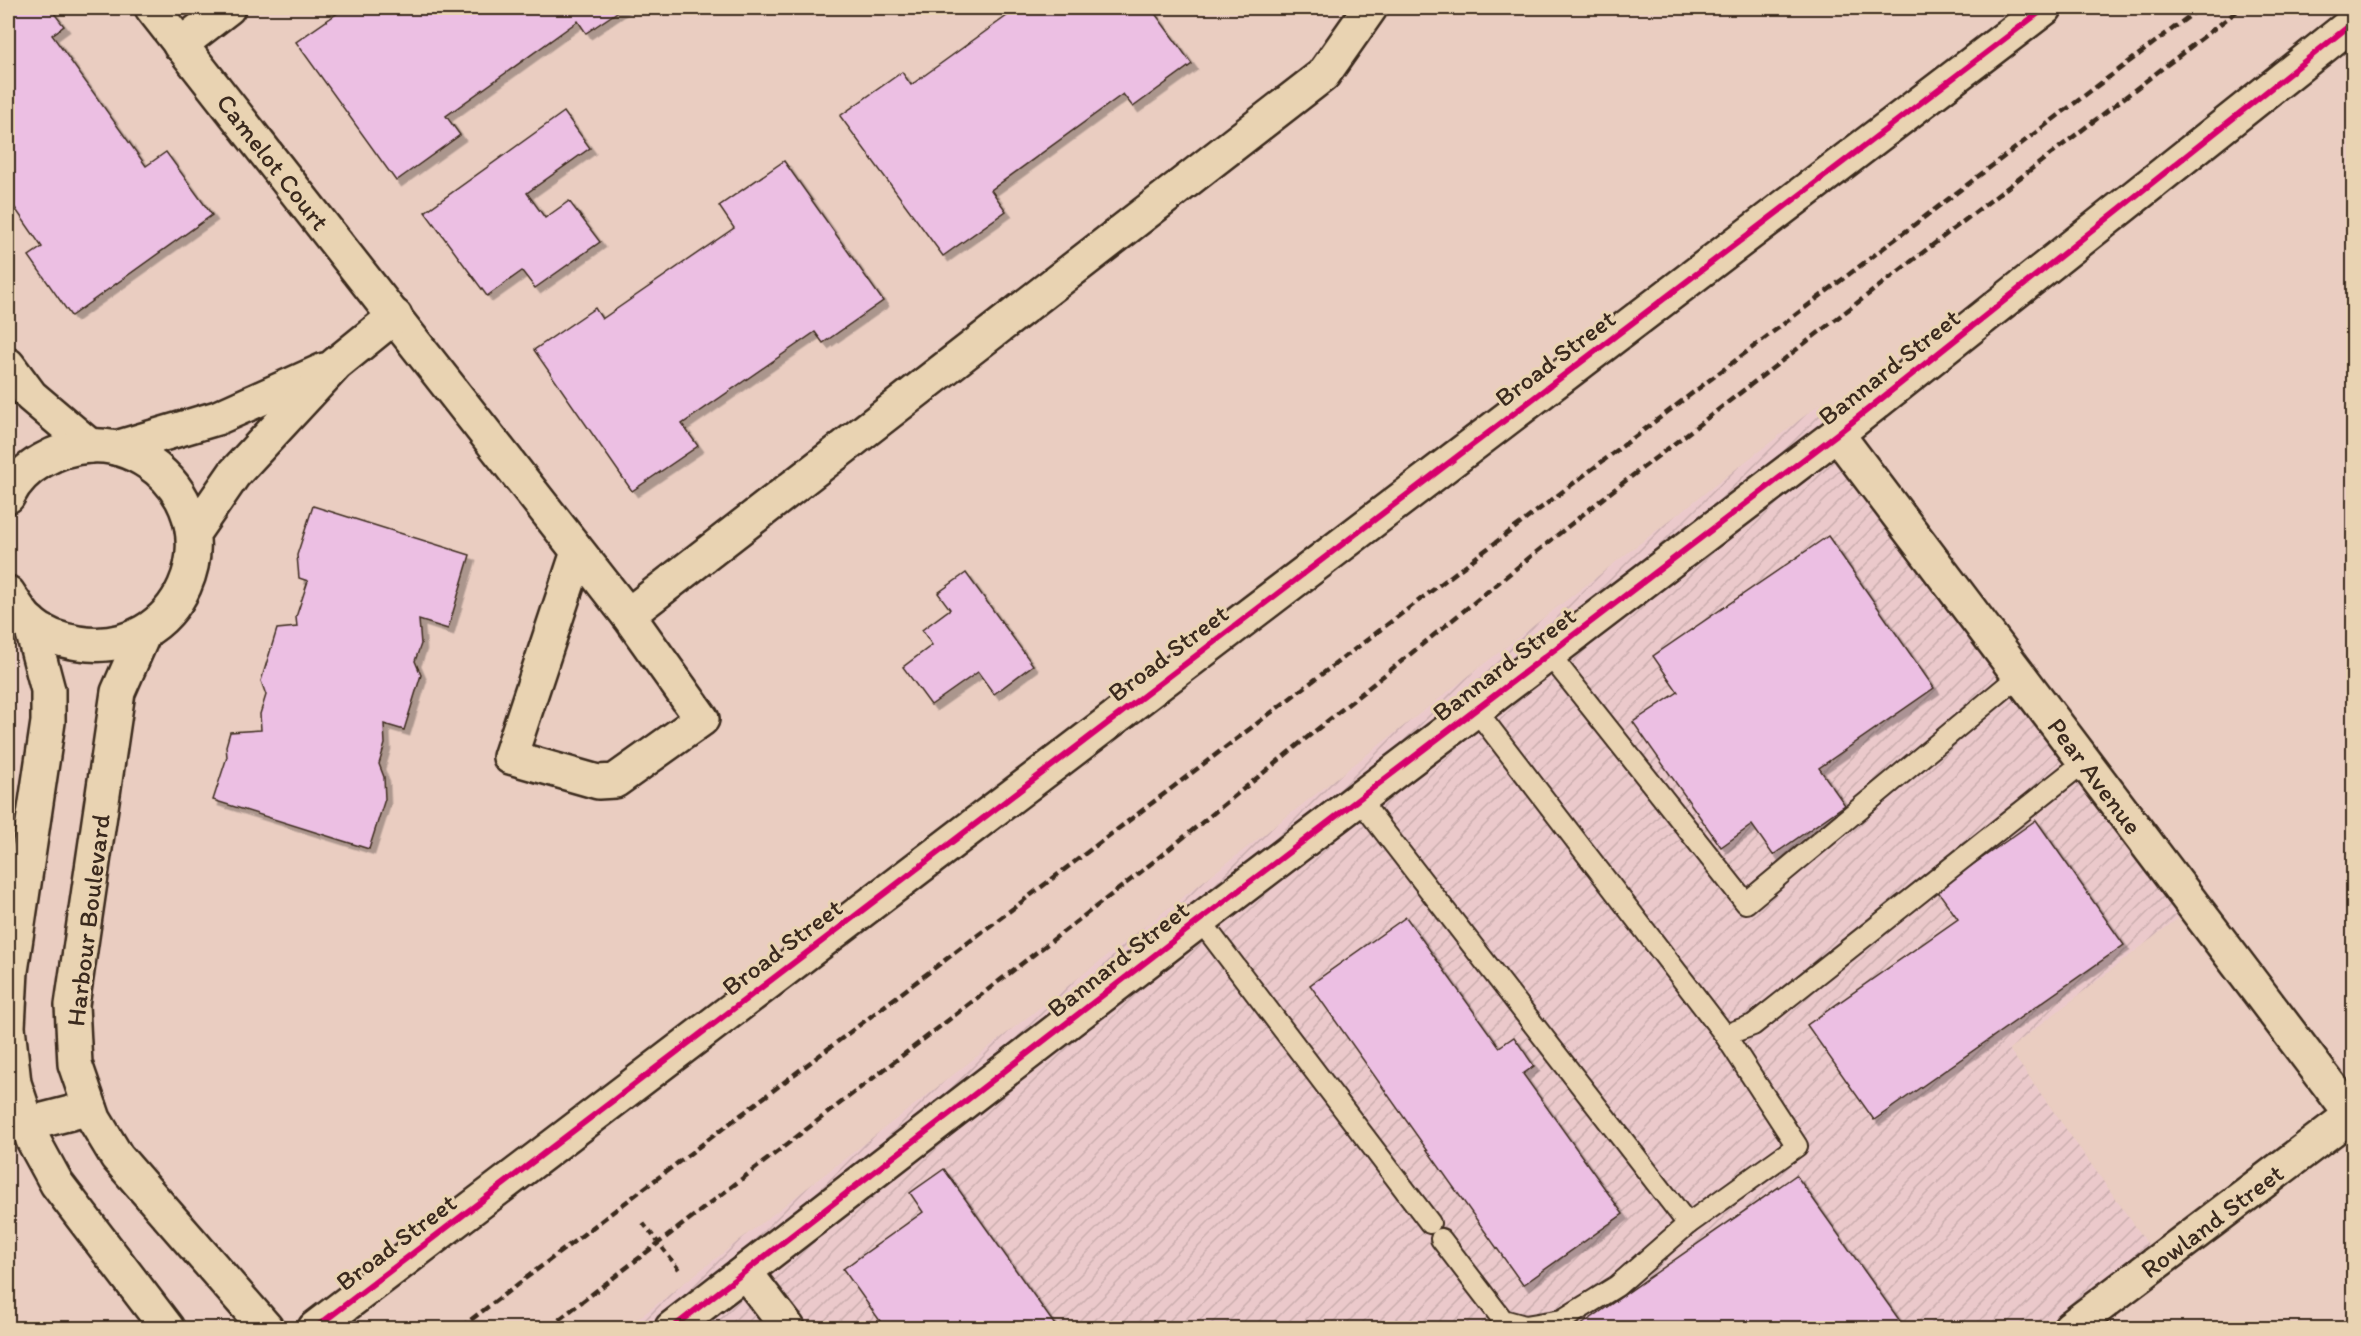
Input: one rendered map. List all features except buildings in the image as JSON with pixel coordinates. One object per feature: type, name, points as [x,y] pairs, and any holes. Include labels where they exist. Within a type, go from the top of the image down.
[{"type":"street","name":"Camelot Court","points":[[152,8],[628,615],[702,719],[615,781],[598,782],[510,757],[578,552]]},
{"type":"street","points":[[180,45],[228,8]]},
{"type":"street","points":[[628,615],[1323,75],[1370,8]]},
{"type":"street","name":"Broad Street","points":[[315,1329],[2045,8]]},
{"type":"street","name":"Bannard Street","points":[[672,1329],[1200,920],[1837,434],[2354,22]]},
{"type":"street","points":[[194,532],[234,474],[336,364],[395,316]]},
{"type":"street","points":[[8,496],[22,476],[46,458],[69,449],[103,447],[155,438],[217,418],[336,364]]},
{"type":"street","name":"Harbour Boulevard","points":[[8,365],[31,396],[103,447],[142,458],[172,483],[191,519],[194,532],[194,560],[176,604],[144,633],[126,641],[96,646],[62,640],[30,622]]},
{"type":"street","name":"Pear Avenue","points":[[1837,434],[2353,1115]]},
{"type":"street","name":"Harbour Boulevard","points":[[8,593],[30,622],[48,690],[48,722],[11,971],[8,1027],[14,1083],[33,1140],[57,1185],[167,1329]]},
{"type":"street","name":"Harbour Boulevard","points":[[144,633],[118,692],[72,1005],[75,1064],[94,1119],[117,1158],[266,1329]]},
{"type":"street","points":[[28,1124],[90,1108]]},
{"type":"street","name":"Rowland Street","points":[[2070,1329],[2353,1115]]},
{"type":"street","points":[[745,1272],[788,1329]]},
{"type":"lane","points":[[1549,654],[1746,903],[2019,676]]},
{"type":"lane","points":[[1200,920],[1503,1320],[1525,1326],[1562,1320],[1617,1286],[1688,1224],[1797,1146],[1725,1035],[1476,710]]},
{"type":"lane","points":[[1725,1035],[1753,1025],[2084,762]]},
{"type":"lane","points":[[1359,799],[1688,1224]]},
{"type":"path","points":[[643,1222],[706,1303]]},
{"type":"shaded area","points":[[1820,404],[2186,912],[2009,1049],[2150,1247],[2084,1328],[626,1328]]},
{"type":"railway","points":[[460,1328],[2200,8]]},
{"type":"railway","points":[[548,1328],[1137,875],[1602,499],[2241,8]]},
{"type":"cycle path","points":[[315,1328],[2045,8]]},
{"type":"cycle path","points":[[672,1328],[1200,920],[1837,434],[2354,22]]}]
